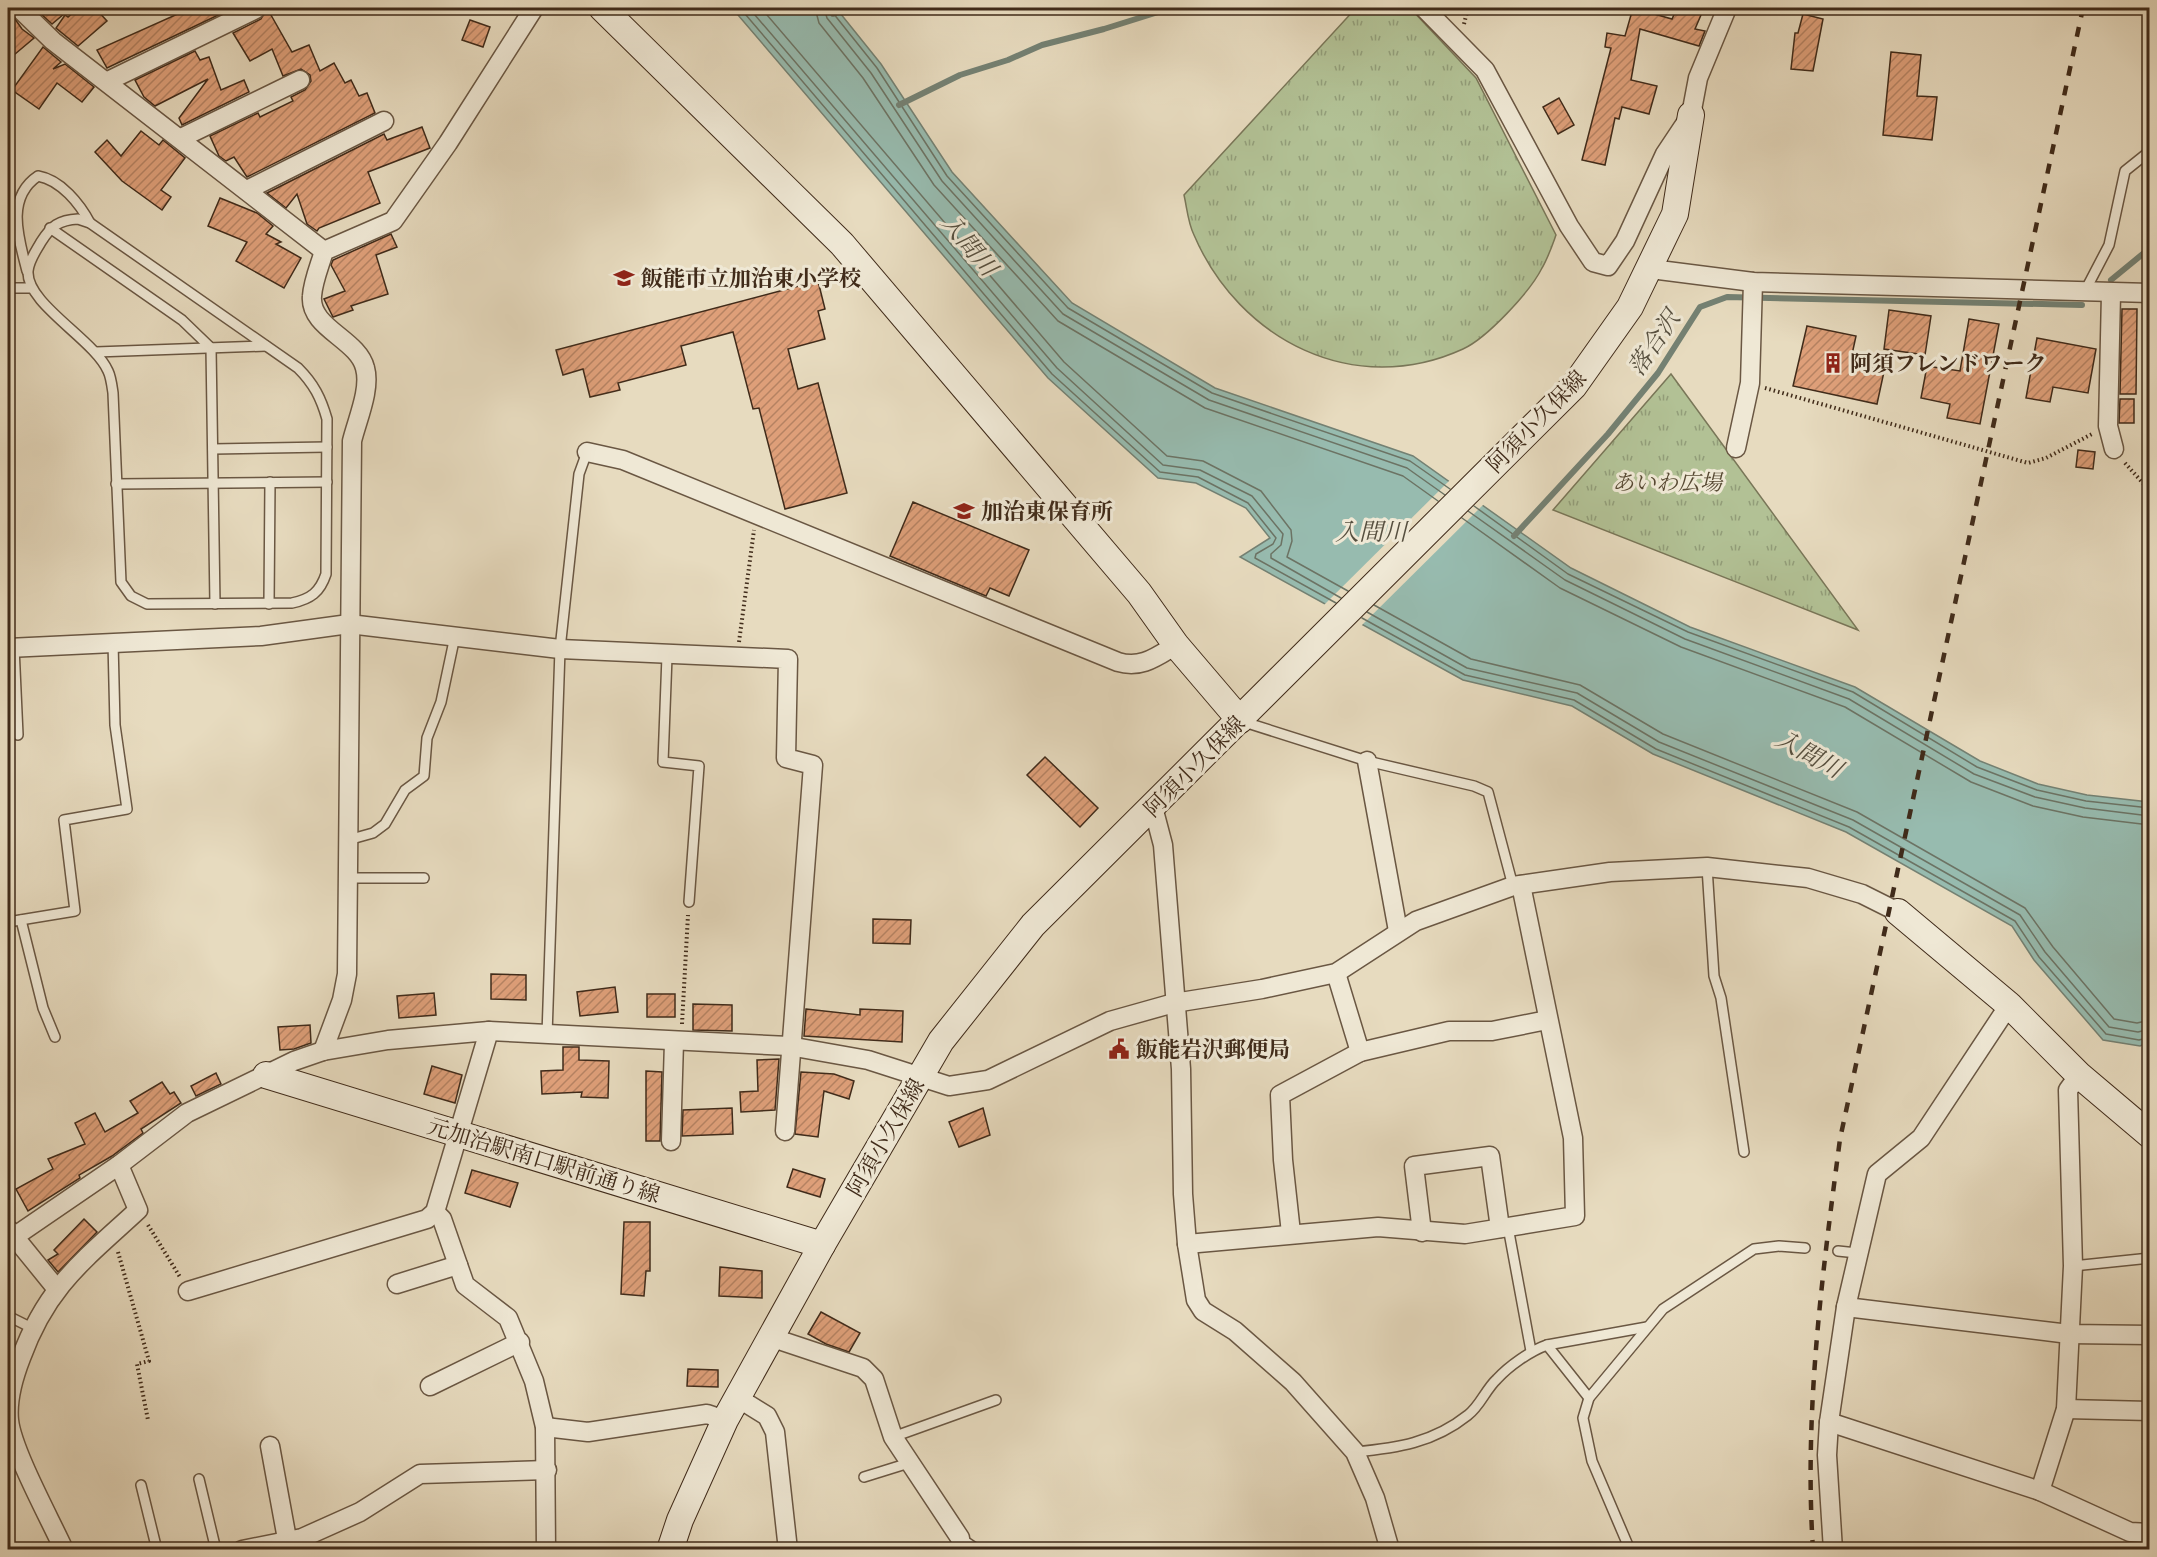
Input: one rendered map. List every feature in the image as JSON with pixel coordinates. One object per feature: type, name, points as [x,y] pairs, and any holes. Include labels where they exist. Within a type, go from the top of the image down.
[{"type":"street","points":[[20,8],[53,41],[108,81],[324,251]]},
{"type":"street","points":[[324,251],[393,221],[448,143],[534,8]]},
{"type":"street","points":[[602,8],[842,244],[1139,593],[1176,645],[1240,720]]},
{"type":"street","points":[[1424,8],[1485,70],[1569,226],[1593,262],[1608,266],[1624,241],[1665,154],[1691,115]]},
{"type":"street","name":"阿須小久保線","points":[[670,1550],[680,1520],[725,1420],[822,1245],[941,1041],[1033,925],[1574,386],[1594,360],[1630,307],[1676,214],[1698,78],[1727,8]]},
{"type":"street","points":[[108,81],[256,9]]},
{"type":"street","points":[[181,138],[300,80]]},
{"type":"street","points":[[247,190],[384,121]]},
{"type":"street","points":[[323,1051],[342,1000],[347,974],[352,441],[366,385],[365,368],[353,349],[316,316],[311,297],[324,251]]},
{"type":"street","points":[[1651,268],[1754,292],[2150,293]]},
{"type":"street","points":[[1736,448],[1750,383],[1754,292]]},
{"type":"street","points":[[2111,294],[2108,426],[2114,449]]},
{"type":"street","points":[[587,452],[623,460],[1118,662],[1131,666],[1147,662],[1176,645]]},
{"type":"street","points":[[11,647],[261,636],[349,624],[560,649],[667,656],[788,659],[786,758],[813,765],[789,1046],[785,1131]]},
{"type":"street","points":[[1366,761],[1398,931]]},
{"type":"street","points":[[1153,807],[1163,845],[1180,1069],[1187,1244],[1199,1306],[1235,1331],[1293,1382],[1355,1452],[1376,1498],[1390,1550]]},
{"type":"street","points":[[56,1288],[9,1236],[119,1165],[187,1113],[266,1075],[323,1051],[388,1040],[489,1032],[789,1046],[868,1060],[949,1086],[988,1080],[1110,1021],[1174,1003],[1262,989],[1336,973],[1398,931],[1448,908],[1517,885],[1610,872],[1707,867],[1808,878],[1862,894],[1898,912],[2009,1005],[2079,1076],[2150,1135]]},
{"type":"street","points":[[1187,1244],[1378,1227],[1465,1234],[1575,1216],[1573,1138],[1517,885]]},
{"type":"street","points":[[1336,973],[1360,1052]]},
{"type":"street","points":[[1838,1548],[1827,1455],[1829,1422],[1846,1307],[1877,1174],[1921,1138],[2009,1005]]},
{"type":"street","points":[[1291,1233],[1283,1160],[1280,1095],[1360,1052],[1449,1031],[1492,1031],[1547,1020]]},
{"type":"street","points":[[188,1291],[427,1219],[435,1212],[489,1032]]},
{"type":"street","points":[[671,1141],[677,1042]]},
{"type":"street","name":"元加治駅南口駅前通り線","points":[[266,1075],[822,1245]]},
{"type":"street","points":[[2040,1491],[2066,1409],[2073,1266],[2068,1090],[2079,1076]]},
{"type":"street","points":[[1422,1232],[1414,1167],[1490,1156],[1504,1228]]},
{"type":"street","points":[[64,1550],[13,1452],[8,1420],[13,1379],[32,1328],[56,1288],[138,1210],[119,1165]]},
{"type":"street","points":[[435,1212],[442,1219],[465,1285],[507,1318],[520,1342],[534,1381],[545,1427],[546,1550]]},
{"type":"street","points":[[397,1284],[458,1265]]},
{"type":"street","points":[[1846,1307],[2069,1334],[2150,1335]]},
{"type":"street","points":[[770,1337],[863,1368],[874,1379],[893,1437],[960,1538]]},
{"type":"street","points":[[430,1386],[520,1342]]},
{"type":"street","points":[[738,1398],[767,1416],[775,1432],[788,1550]]},
{"type":"street","points":[[2066,1409],[2150,1411]]},
{"type":"street","points":[[545,1427],[588,1432],[707,1414],[725,1420]]},
{"type":"street","points":[[1829,1422],[2040,1491],[2130,1532],[2150,1533]]},
{"type":"street","points":[[270,1446],[297,1542]]},
{"type":"street","points":[[242,1550],[297,1542],[360,1512],[420,1474],[547,1470]]},
{"type":"lane","points":[[2084,293],[2109,245],[2125,171],[2150,151]]},
{"type":"lane","points":[[27,273],[30,260],[50,228],[66,220],[78,219],[90,223],[298,368],[312,382],[322,398],[327,419],[326,574],[321,589],[307,600],[292,603],[147,604],[131,596],[121,582],[113,393],[109,371],[96,352],[31,288],[27,273],[18,233],[17,203],[32,180],[38,176],[46,177],[80,203],[90,223]]},
{"type":"lane","points":[[50,228],[182,320],[211,348],[214,604]]},
{"type":"lane","points":[[8,288],[31,288]]},
{"type":"lane","points":[[96,352],[266,346]]},
{"type":"lane","points":[[213,449],[327,447]]},
{"type":"lane","points":[[547,1035],[560,649],[579,474],[587,452]]},
{"type":"lane","points":[[269,603],[270,482]]},
{"type":"lane","points":[[116,484],[327,482]]},
{"type":"lane","points":[[348,840],[373,833],[385,824],[405,790],[424,776],[427,738],[441,702],[455,636]]},
{"type":"lane","points":[[8,922],[75,911],[64,820],[127,809],[115,725],[113,642]]},
{"type":"lane","points":[[11,647],[18,735]]},
{"type":"lane","points":[[667,656],[663,762],[699,766],[689,902]]},
{"type":"lane","points":[[1240,720],[1366,761],[1474,786],[1488,792],[1517,885]]},
{"type":"lane","points":[[1707,867],[1714,976],[1722,998],[1744,1152]]},
{"type":"lane","points":[[348,878],[424,878]]},
{"type":"lane","points":[[21,920],[44,1008],[55,1037]]},
{"type":"lane","points":[[1504,1228],[1531,1351]]},
{"type":"lane","points":[[1630,1550],[1592,1461],[1583,1418],[1589,1398],[1663,1310],[1754,1250],[1779,1246],[1805,1248]]},
{"type":"lane","points":[[1838,1251],[1857,1253]]},
{"type":"lane","points":[[2073,1266],[2150,1258]]},
{"type":"lane","points":[[8,1316],[32,1328]]},
{"type":"lane","points":[[1355,1452],[1401,1448],[1438,1434],[1469,1414],[1497,1378],[1531,1351],[1546,1346],[1647,1327]]},
{"type":"lane","points":[[1546,1346],[1589,1398]]},
{"type":"lane","points":[[893,1437],[996,1400]]},
{"type":"lane","points":[[864,1477],[909,1463]]},
{"type":"lane","points":[[198,1479],[216,1550]]},
{"type":"lane","points":[[141,1485],[157,1550]]},
{"type":"lane","points":[[960,1538],[978,1550]]},
{"type":"path","points":[[1750,383],[1799,399],[1870,416],[2028,463],[2046,458],[2108,426]]},
{"type":"path","points":[[2114,449],[2145,489],[2150,491]]},
{"type":"path","points":[[738,656],[745,580],[757,515]]},
{"type":"path","points":[[677,1042],[689,902]]},
{"type":"path","points":[[138,1210],[188,1291]]},
{"type":"path","points":[[112,1234],[149,1361],[137,1364],[148,1420]]},
{"type":"green space","points":[[1356,8],[1410,8],[1476,78],[1556,235],[1536,278],[1495,325],[1463,349],[1422,363],[1381,367],[1342,363],[1304,350],[1270,330],[1240,304],[1214,272],[1192,230],[1184,195]]},
{"type":"green space","name":"あいわ広場","points":[[1671,374],[1858,630],[1553,510]]},
{"type":"water","name":"入間川","points":[[732,8],[836,8],[881,64],[952,172],[1072,303],[1215,388],[1413,456],[1571,568],[1690,627],[1855,687],[1980,761],[2038,784],[2087,795],[2149,802],[2149,1042],[2140,1046],[2103,1040],[2034,960],[2012,926],[1846,832],[1653,754],[1572,706],[1463,680],[1240,557],[1270,538],[1246,508],[1196,483],[1158,478],[1048,378]]},
{"type":"pier","points":[[1451,479],[1485,503],[1360,627],[1323,606]]},
{"type":"building","points":[[44,8],[71,8],[52,24],[39,12]]},
{"type":"building","points":[[79,8],[95,8],[107,21],[78,46],[56,28],[65,15],[68,17]]},
{"type":"building","points":[[191,8],[233,8],[107,68],[97,50]]},
{"type":"building","points":[[267,8],[292,52],[309,45],[320,71],[334,63],[345,83],[351,80],[359,96],[367,93],[375,113],[247,177],[234,157],[226,161],[219,156],[210,136],[258,113],[260,117],[293,101],[291,97],[305,90],[311,81],[310,75],[301,69],[283,76],[272,49],[250,61],[233,33],[261,19]]},
{"type":"building","points":[[1633,8],[1672,19],[1677,8],[1704,8],[1695,29],[1705,31],[1699,46],[1640,29],[1631,80],[1657,86],[1649,114],[1622,107],[1619,119],[1615,118],[1605,165],[1582,160],[1611,48],[1605,47],[1607,33],[1625,36]]},
{"type":"building","points":[[8,9],[22,29],[34,38],[8,60]]},
{"type":"building","points":[[1803,14],[1823,19],[1813,71],[1791,69],[1795,33],[1798,33]]},
{"type":"building","points":[[470,20],[490,27],[483,47],[462,40]]},
{"type":"building","points":[[43,47],[61,62],[53,69],[65,64],[94,87],[82,102],[57,83],[39,109],[12,90]]},
{"type":"building","points":[[195,51],[200,60],[209,57],[221,90],[244,80],[249,92],[182,125],[179,118],[208,79],[155,106],[144,97],[135,80]]},
{"type":"building","points":[[1891,52],[1921,55],[1917,96],[1937,97],[1932,140],[1883,135]]},
{"type":"building","points":[[1559,98],[1574,125],[1558,134],[1543,107]]},
{"type":"building","points":[[422,127],[430,148],[368,172],[380,203],[319,228],[317,231],[307,224],[297,194],[286,208],[267,193],[384,134],[387,140]]},
{"type":"building","points":[[141,131],[159,145],[163,140],[185,158],[161,190],[171,197],[162,210],[122,181],[95,152],[107,140],[121,156]]},
{"type":"building","points":[[220,198],[257,213],[273,226],[266,234],[281,242],[276,244],[301,258],[284,288],[236,261],[247,242],[208,226]]},
{"type":"building","points":[[391,234],[397,247],[376,255],[388,294],[351,306],[353,310],[333,317],[324,299],[345,291],[331,265],[333,260]]},
{"type":"building","points":[[818,281],[825,309],[818,311],[825,339],[788,349],[798,389],[818,383],[847,493],[785,509],[759,408],[753,409],[733,332],[681,346],[686,365],[618,383],[620,390],[590,397],[583,369],[563,375],[556,350]]},
{"type":"building","points":[[2122,309],[2137,309],[2136,394],[2120,394]]},
{"type":"building","points":[[1889,310],[1931,316],[1925,355],[1884,349]]},
{"type":"building","points":[[1969,319],[1999,324],[1980,424],[1947,418],[1950,404],[1921,398],[1927,366],[1960,371]]},
{"type":"building","name":"阿須フレンドワーク","points":[[1807,326],[1856,336],[1851,359],[1885,367],[1877,404],[1793,386]]},
{"type":"building","points":[[2037,338],[2096,349],[2088,393],[2053,387],[2050,402],[2026,398]]},
{"type":"building","points":[[2120,399],[2134,399],[2134,423],[2119,423]]},
{"type":"building","points":[[2078,450],[2095,452],[2093,469],[2076,467]]},
{"type":"building","points":[[913,502],[1029,550],[1009,596],[990,588],[986,596],[890,556]]},
{"type":"building","points":[[1045,757],[1098,808],[1080,827],[1027,775]]},
{"type":"building","points":[[873,919],[911,920],[910,944],[873,943]]},
{"type":"building","points":[[491,974],[526,975],[526,1000],[491,999]]},
{"type":"building","points":[[615,987],[618,1012],[580,1016],[577,992]]},
{"type":"building","points":[[434,993],[436,1015],[399,1018],[397,996]]},
{"type":"building","points":[[647,994],[675,994],[675,1017],[647,1017]]},
{"type":"building","points":[[693,1004],[732,1005],[732,1031],[693,1030]]},
{"type":"building","points":[[806,1009],[860,1015],[860,1009],[903,1011],[902,1042],[804,1036]]},
{"type":"building","points":[[310,1025],[311,1043],[294,1049],[280,1050],[278,1027]]},
{"type":"building","points":[[563,1047],[579,1047],[579,1060],[609,1061],[608,1098],[581,1097],[582,1092],[542,1094],[541,1071],[563,1070]]},
{"type":"building","points":[[779,1059],[775,1110],[741,1112],[740,1092],[758,1091],[757,1060]]},
{"type":"building","points":[[432,1066],[462,1075],[455,1103],[424,1094]]},
{"type":"building","points":[[646,1071],[662,1072],[660,1141],[646,1141]]},
{"type":"building","points":[[801,1072],[834,1074],[854,1081],[849,1099],[824,1091],[818,1137],[795,1134]]},
{"type":"building","points":[[216,1073],[221,1084],[196,1096],[191,1086]]},
{"type":"building","points":[[162,1082],[170,1094],[174,1092],[181,1103],[141,1129],[143,1133],[112,1156],[79,1175],[80,1178],[28,1211],[16,1189],[53,1169],[48,1159],[85,1144],[75,1123],[95,1113],[105,1132],[138,1113],[130,1101]]},
{"type":"building","points":[[732,1108],[733,1134],[682,1136],[683,1110]]},
{"type":"building","points":[[983,1108],[990,1135],[959,1147],[949,1122]]},
{"type":"building","points":[[793,1169],[825,1179],[820,1197],[787,1187]]},
{"type":"building","points":[[472,1170],[518,1183],[510,1207],[465,1193]]},
{"type":"building","points":[[84,1219],[97,1232],[58,1272],[48,1260],[58,1254],[54,1250]]},
{"type":"building","points":[[624,1222],[650,1222],[650,1271],[646,1271],[644,1296],[621,1294]]},
{"type":"building","points":[[720,1267],[762,1271],[762,1298],[719,1296]]},
{"type":"building","points":[[821,1312],[860,1333],[849,1352],[826,1344],[808,1334]]},
{"type":"building","points":[[688,1369],[718,1370],[718,1387],[687,1386]]},
{"type":"waterway","points":[[833,14],[846,8]]},
{"type":"waterway","points":[[899,105],[960,75],[1008,60],[1042,45],[1171,8]]},
{"type":"waterway","name":"落合沢","points":[[2111,280],[2150,248]]},
{"type":"waterway","name":"落合沢","points":[[1514,536],[1608,434],[1658,373],[1700,307],[1727,297],[2082,305]]},
{"type":"railway","points":[[1813,1550],[1811,1447],[1816,1344],[1840,1139],[2083,8]]},
{"type":"place","name":"飯能市立加治東小学校","points":[[624,278]]},
{"type":"place","name":"阿須フレンドワーク","points":[[1833,363]]},
{"type":"place","name":"加治東保育所","points":[[964,511]]},
{"type":"place","name":"飯能岩沢郵便局","points":[[1119,1049]]}]
